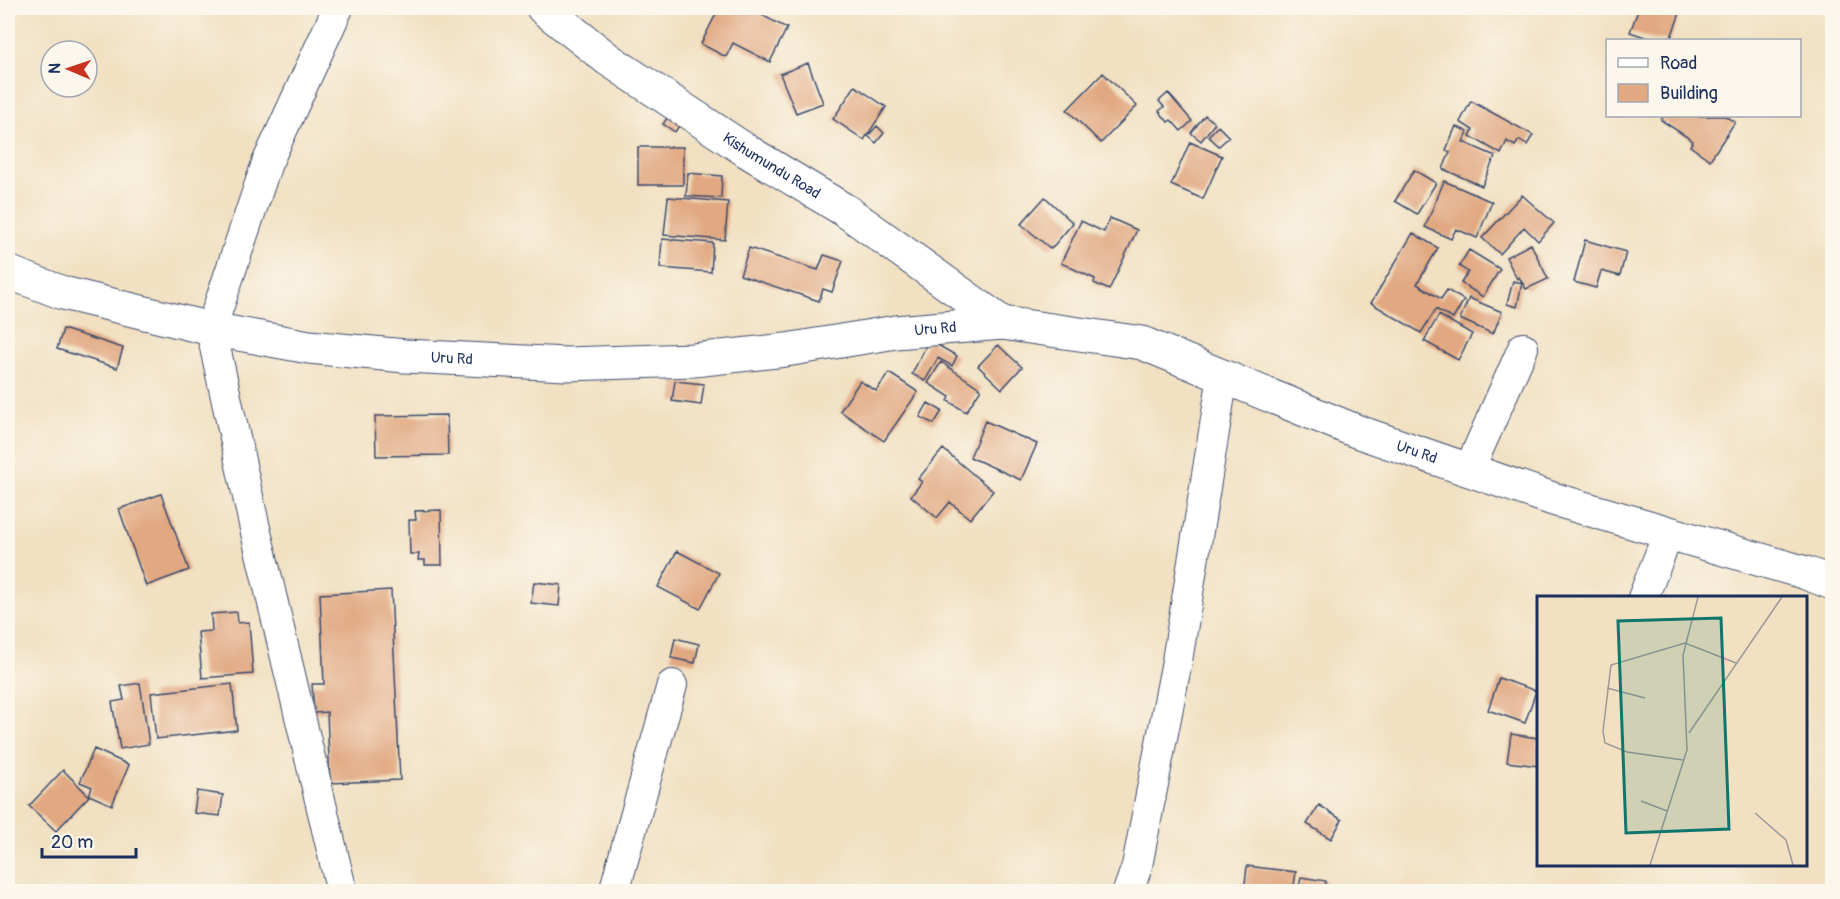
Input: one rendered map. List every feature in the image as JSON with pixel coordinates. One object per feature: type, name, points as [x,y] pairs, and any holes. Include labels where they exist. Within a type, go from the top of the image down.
[{"type":"street","points":[[338,8],[267,163],[211,328],[254,525],[342,891]]},
{"type":"street","name":"Kishumundu Road","points":[[543,8],[609,60],[747,151],[846,211],[1002,323]]},
{"type":"street","name":"Uru Rd","points":[[8,272],[63,293],[211,328],[309,347],[405,356],[566,364],[694,360],[786,350],[896,332],[1002,323],[1143,343],[1356,431],[1553,499],[1806,573],[1833,583]]},
{"type":"street","points":[[1469,470],[1523,348]]},
{"type":"street","points":[[1128,891],[1137,866],[1177,661],[1223,376]]},
{"type":"street","points":[[1643,596],[1668,534]]},
{"type":"street","points":[[614,891],[672,685]]},
{"type":"building","points":[[719,8],[748,8],[787,28],[770,62],[733,43],[726,57],[701,44]]},
{"type":"building","points":[[1639,8],[1682,8],[1670,39],[1651,39],[1630,32]]},
{"type":"building","points":[[808,63],[823,103],[796,113],[780,74]]},
{"type":"building","points":[[1103,73],[1137,106],[1101,143],[1067,110]]},
{"type":"building","points":[[855,86],[886,107],[864,140],[833,119]]},
{"type":"building","points":[[1168,93],[1192,121],[1181,131],[1171,120],[1168,122],[1159,111],[1164,107],[1159,101]]},
{"type":"building","points":[[1471,101],[1533,135],[1527,145],[1519,140],[1515,146],[1507,141],[1501,154],[1470,136],[1473,130],[1460,122]]},
{"type":"building","points":[[674,108],[686,115],[675,132],[663,124]]},
{"type":"building","points":[[1205,115],[1215,123],[1201,141],[1191,133]]},
{"type":"building","points":[[1663,117],[1727,117],[1735,122],[1710,160],[1690,146],[1693,141],[1661,120]]},
{"type":"building","points":[[877,126],[884,133],[876,143],[868,136]]},
{"type":"building","points":[[1218,126],[1229,137],[1219,146],[1208,136]]},
{"type":"building","points":[[1456,126],[1468,132],[1463,142],[1495,156],[1482,186],[1443,169],[1450,152],[1446,150]]},
{"type":"building","points":[[1190,142],[1222,156],[1203,199],[1171,185]]},
{"type":"building","points":[[638,147],[683,147],[683,185],[638,185]]},
{"type":"building","points":[[1414,170],[1436,183],[1417,214],[1395,201]]},
{"type":"building","points":[[688,173],[722,176],[721,198],[686,196]]},
{"type":"building","points":[[1444,181],[1492,202],[1477,238],[1456,229],[1451,239],[1425,227]]},
{"type":"building","points":[[1522,195],[1554,223],[1538,241],[1524,227],[1500,254],[1482,238]]},
{"type":"building","points":[[668,197],[728,202],[725,240],[664,235]]},
{"type":"building","points":[[1045,197],[1073,223],[1051,249],[1021,224]]},
{"type":"building","points":[[1110,218],[1137,230],[1109,290],[1094,283],[1095,279],[1061,263],[1081,221],[1104,232]]},
{"type":"building","points":[[1413,233],[1438,248],[1417,284],[1441,299],[1447,290],[1464,300],[1453,319],[1436,309],[1421,333],[1371,303]]},
{"type":"building","points":[[662,239],[713,243],[711,272],[660,268]]},
{"type":"building","points":[[1585,240],[1626,252],[1620,276],[1601,271],[1596,288],[1574,282]]},
{"type":"building","points":[[1531,244],[1548,279],[1526,289],[1519,277],[1517,279],[1506,257]]},
{"type":"building","points":[[749,248],[818,270],[824,255],[843,261],[832,292],[823,289],[819,301],[740,275]]},
{"type":"building","points":[[1469,250],[1500,269],[1483,297],[1461,283],[1468,272],[1459,266]]},
{"type":"building","points":[[1513,281],[1522,283],[1517,307],[1507,304]]},
{"type":"building","points":[[1469,298],[1502,312],[1493,334],[1460,319]]},
{"type":"building","points":[[1439,315],[1472,334],[1458,360],[1424,341]]},
{"type":"building","points":[[63,329],[123,348],[117,368],[57,349]]},
{"type":"building","points":[[929,340],[957,356],[952,366],[938,358],[925,381],[912,374]]},
{"type":"building","points":[[998,345],[1022,367],[1002,389],[978,366]]},
{"type":"building","points":[[941,362],[981,389],[966,412],[948,401],[950,397],[928,383]]},
{"type":"building","points":[[889,373],[918,392],[884,441],[840,411],[860,381],[876,391]]},
{"type":"building","points":[[675,381],[704,384],[701,405],[672,401]]},
{"type":"building","points":[[928,403],[942,411],[934,424],[920,417]]},
{"type":"building","points":[[447,415],[448,455],[376,456],[375,416]]},
{"type":"building","points":[[985,421],[1037,444],[1021,480],[970,457]]},
{"type":"building","points":[[943,449],[993,491],[970,519],[950,502],[937,518],[911,496],[922,482],[918,479]]},
{"type":"building","points":[[161,494],[189,570],[146,586],[119,509]]},
{"type":"building","points":[[441,510],[442,565],[425,565],[425,560],[418,560],[419,554],[410,554],[409,520],[416,520],[415,511]]},
{"type":"building","points":[[677,551],[719,573],[700,609],[658,587]]},
{"type":"building","points":[[534,582],[561,585],[559,606],[531,603]]},
{"type":"building","points":[[391,590],[400,780],[330,783],[327,712],[314,713],[312,684],[324,684],[320,594]]},
{"type":"building","points":[[237,612],[238,623],[249,622],[253,674],[202,678],[198,632],[212,631],[211,614]]},
{"type":"building","points":[[675,638],[699,644],[695,663],[671,658]]},
{"type":"building","points":[[1499,678],[1536,691],[1525,723],[1488,710]]},
{"type":"building","points":[[140,683],[149,744],[120,749],[112,702],[124,700],[121,686]]},
{"type":"building","points":[[232,684],[237,730],[156,739],[151,693]]},
{"type":"building","points":[[1511,734],[1537,738],[1537,766],[1507,762]]},
{"type":"building","points":[[94,749],[129,765],[112,805],[89,795],[92,787],[80,782]]},
{"type":"building","points":[[63,770],[89,796],[56,831],[29,806]]},
{"type":"building","points":[[197,791],[223,795],[220,816],[194,813]]},
{"type":"building","points":[[1319,805],[1342,820],[1331,839],[1307,824]]},
{"type":"building","points":[[1247,866],[1296,872],[1293,892],[1244,892]]},
{"type":"building","points":[[1301,877],[1326,881],[1324,892],[1298,892]]}]
